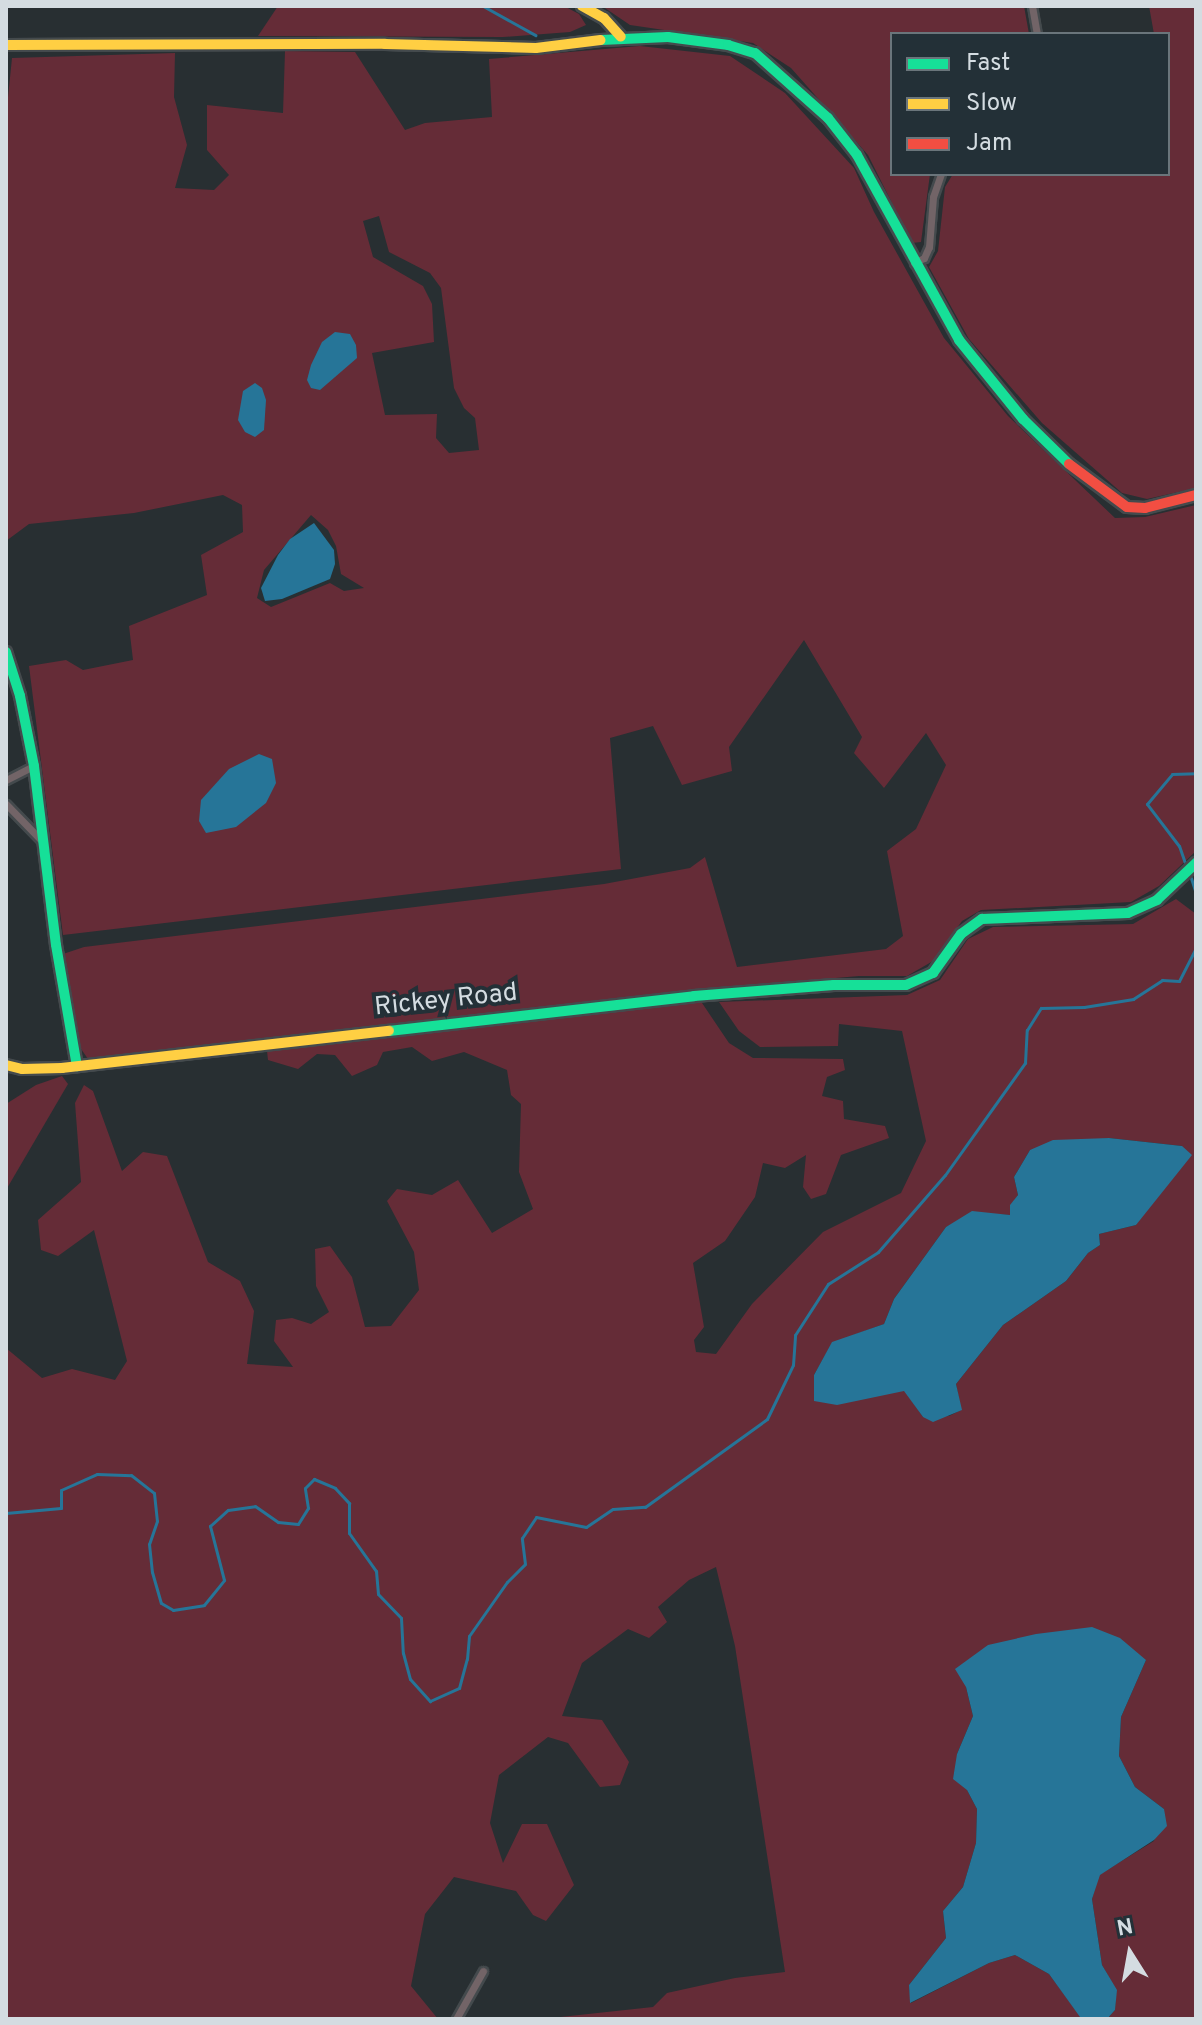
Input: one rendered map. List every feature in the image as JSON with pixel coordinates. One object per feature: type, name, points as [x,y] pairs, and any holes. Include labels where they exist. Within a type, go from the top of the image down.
[{"type":"street","points":[[582,6],[604,18],[621,37]]},
{"type":"street","points":[[1032,6],[1037,32]]},
{"type":"street","points":[[6,45],[385,44],[510,48],[621,37],[668,37],[728,45],[755,53],[828,118],[857,155],[959,340],[990,381],[1069,464],[1112,499],[1127,507],[1145,508],[1196,495]]},
{"type":"street","points":[[914,263],[924,258],[929,247],[933,197],[940,176]]},
{"type":"street","points":[[6,652],[20,696],[34,766],[77,1066]]},
{"type":"street","points":[[6,780],[34,766]]},
{"type":"street","points":[[6,804],[43,842]]},
{"type":"street","name":"Rickey Road","points":[[6,1065],[33,1070],[77,1066],[694,996],[834,985],[906,985],[933,973],[961,934],[982,919],[1128,913],[1157,900],[1196,863]]},
{"type":"street","points":[[456,2019],[483,1971]]},
{"type":"shaded area","points":[[278,6],[564,6],[579,14],[586,25],[570,32],[503,37],[258,36]]},
{"type":"shaded area","points":[[602,6],[1024,6],[1029,32],[890,32],[890,176],[930,176],[921,242],[912,243],[868,155],[791,68],[753,43],[630,25]]},
{"type":"shaded area","points":[[1149,6],[1196,6],[1196,488],[1147,499],[1122,493],[1042,423],[969,339],[929,267],[938,251],[945,187],[952,176],[1170,176],[1170,32],[1154,32]]},
{"type":"shaded area","points":[[640,46],[730,56],[785,93],[854,168],[874,212],[944,338],[1008,416],[1115,518],[1145,517],[1196,505],[1196,851],[1159,886],[1131,902],[981,910],[962,921],[933,961],[907,976],[859,976],[670,992],[88,1059],[77,1043],[63,954],[84,947],[604,884],[690,868],[705,857],[737,967],[886,949],[903,936],[887,851],[916,829],[946,765],[926,733],[884,788],[854,753],[862,737],[804,640],[729,747],[732,771],[682,785],[653,726],[610,738],[621,869],[63,935],[29,666],[66,660],[83,670],[133,660],[129,626],[207,595],[201,555],[243,532],[242,505],[223,495],[134,513],[29,524],[6,541],[6,117],[12,58],[175,53],[174,97],[187,145],[175,188],[214,190],[229,175],[207,150],[207,105],[283,113],[285,51],[355,52],[405,130],[425,123],[492,117],[489,59]],"holes":[[[379,216],[389,252],[430,273],[441,288],[454,388],[464,408],[475,418],[479,450],[449,453],[436,438],[437,414],[385,415],[372,353],[434,342],[432,304],[423,286],[373,257],[363,221]],[[311,515],[328,530],[336,546],[341,574],[364,588],[344,591],[330,583],[271,607],[257,598],[264,570]]]},
{"type":"shaded area","points":[[1176,899],[1196,914],[1196,2019],[1107,2019],[1115,2010],[1116,1990],[1102,1965],[1092,1899],[1099,1875],[1154,1841],[1164,1809],[1135,1787],[1119,1756],[1121,1717],[1146,1660],[966,1687],[973,1716],[957,1754],[967,1790],[977,1809],[976,1843],[963,1887],[943,1911],[946,1938],[909,1985],[911,2003],[989,1963],[1015,1955],[1049,1974],[1080,2016],[1088,2019],[542,2019],[653,2007],[667,1993],[735,1978],[785,1972],[735,1646],[716,1567],[689,1580],[658,1607],[667,1622],[649,1638],[628,1629],[582,1663],[562,1716],[602,1720],[629,1762],[620,1785],[600,1787],[568,1743],[548,1737],[499,1775],[490,1823],[503,1863],[522,1824],[547,1824],[574,1885],[546,1921],[533,1915],[516,1891],[454,1877],[425,1914],[411,1986],[438,2019],[6,2019],[6,1348],[42,1378],[72,1369],[115,1380],[127,1361],[94,1230],[58,1256],[41,1250],[38,1220],[81,1182],[75,1103],[84,1085],[93,1091],[122,1171],[143,1152],[167,1156],[208,1262],[240,1281],[254,1311],[247,1364],[293,1367],[274,1341],[276,1320],[292,1318],[311,1324],[329,1312],[316,1286],[315,1249],[330,1246],[352,1277],[365,1327],[391,1326],[419,1290],[414,1252],[387,1201],[397,1189],[432,1195],[458,1180],[492,1233],[533,1209],[519,1172],[521,1104],[511,1095],[507,1070],[464,1052],[432,1061],[412,1047],[383,1052],[377,1065],[352,1076],[335,1055],[317,1054],[298,1069],[268,1060],[267,1051],[700,1000],[729,1043],[753,1058],[843,1059],[845,1070],[827,1077],[822,1096],[843,1101],[844,1119],[885,1126],[889,1138],[841,1155],[826,1194],[811,1199],[803,1187],[806,1155],[785,1168],[763,1163],[755,1197],[725,1241],[693,1263],[704,1327],[694,1340],[696,1352],[716,1354],[752,1304],[823,1232],[901,1193],[926,1141],[902,1031],[839,1024],[838,1046],[760,1047],[739,1031],[719,1002],[907,995],[940,980],[968,939],[993,927],[1133,924]],"holes":[[[1109,1138],[1182,1146],[1136,1225],[1099,1234],[1100,1245],[1088,1253],[1066,1281],[1003,1325],[956,1384],[961,1410],[949,1416],[923,1417],[905,1391],[814,1375],[832,1343],[884,1324],[894,1299],[946,1227],[977,1213],[1010,1215],[1011,1205],[1018,1195],[1014,1177],[1030,1150]]]},
{"type":"shaded area","points":[[62,1076],[68,1084],[6,1190],[6,1104],[36,1085]]},
{"type":"water","points":[[335,332],[350,334],[356,345],[357,358],[320,390],[311,388],[307,380],[311,365],[322,342]]},
{"type":"water","points":[[255,383],[262,388],[266,400],[264,430],[255,437],[245,432],[238,420],[243,391]]},
{"type":"water","points":[[314,523],[334,550],[335,564],[330,579],[282,599],[265,601],[261,588],[278,555],[290,539]]},
{"type":"water","points":[[259,754],[272,759],[276,783],[266,803],[236,827],[206,833],[199,821],[201,800],[229,769]]},
{"type":"water","points":[[1109,1138],[1182,1146],[1192,1155],[1136,1225],[1099,1234],[1100,1245],[1088,1253],[1066,1281],[1003,1325],[956,1384],[962,1410],[933,1422],[923,1417],[904,1391],[837,1405],[814,1401],[814,1375],[832,1342],[884,1324],[894,1299],[946,1227],[972,1211],[1010,1215],[1010,1205],[1018,1195],[1014,1177],[1030,1150],[1053,1140]]},
{"type":"water","points":[[1092,1627],[1120,1638],[1146,1660],[1121,1717],[1119,1756],[1135,1787],[1164,1809],[1167,1826],[1154,1840],[1100,1875],[1092,1899],[1102,1965],[1117,1990],[1115,2010],[1107,2019],[1080,2017],[1049,1974],[1015,1955],[989,1963],[910,2003],[909,1985],[946,1938],[943,1911],[963,1887],[976,1843],[977,1809],[967,1790],[953,1779],[957,1754],[973,1716],[966,1687],[955,1669],[988,1645],[1036,1634]]},
{"type":"waterway","points":[[483,6],[535,35]]},
{"type":"waterway","points":[[1185,863],[1179,846],[1147,804],[1172,774],[1196,773]]},
{"type":"waterway","points":[[1191,878],[1196,893]]},
{"type":"waterway","points":[[6,1513],[61,1508],[61,1490],[97,1474],[131,1475],[154,1493],[157,1521],[149,1544],[152,1572],[161,1603],[173,1610],[204,1605],[224,1580],[210,1526],[228,1510],[255,1506],[278,1522],[298,1524],[308,1508],[305,1488],[314,1479],[335,1488],[349,1503],[349,1533],[376,1571],[378,1594],[401,1618],[403,1653],[410,1679],[430,1701],[459,1688],[469,1636],[507,1582],[525,1564],[522,1538],[536,1517],[586,1527],[613,1509],[645,1507],[767,1419],[793,1365],[795,1335],[828,1284],[878,1252],[945,1175],[1025,1063],[1027,1030],[1041,1008],[1084,1007],[1133,999],[1162,980],[1179,981],[1195,949],[1196,938]]},
{"type":"traffic: fast","points":[[601,40],[668,37],[728,45],[755,53],[828,118],[857,155],[959,340],[1023,419],[1069,464]]},
{"type":"traffic: fast","points":[[6,652],[20,696],[34,766],[56,945],[77,1066]]},
{"type":"traffic: fast","points":[[389,1031],[694,996],[834,985],[906,985],[933,973],[961,934],[982,919],[1128,913],[1157,900],[1196,863]]},
{"type":"traffic: slow","points":[[582,6],[604,18],[621,37]]},
{"type":"traffic: slow","points":[[6,45],[385,44],[536,48],[601,40]]},
{"type":"traffic: slow","points":[[6,1065],[22,1069],[62,1068],[389,1031]]},
{"type":"traffic: jam","points":[[1069,464],[1127,507],[1145,508],[1196,495]]}]
